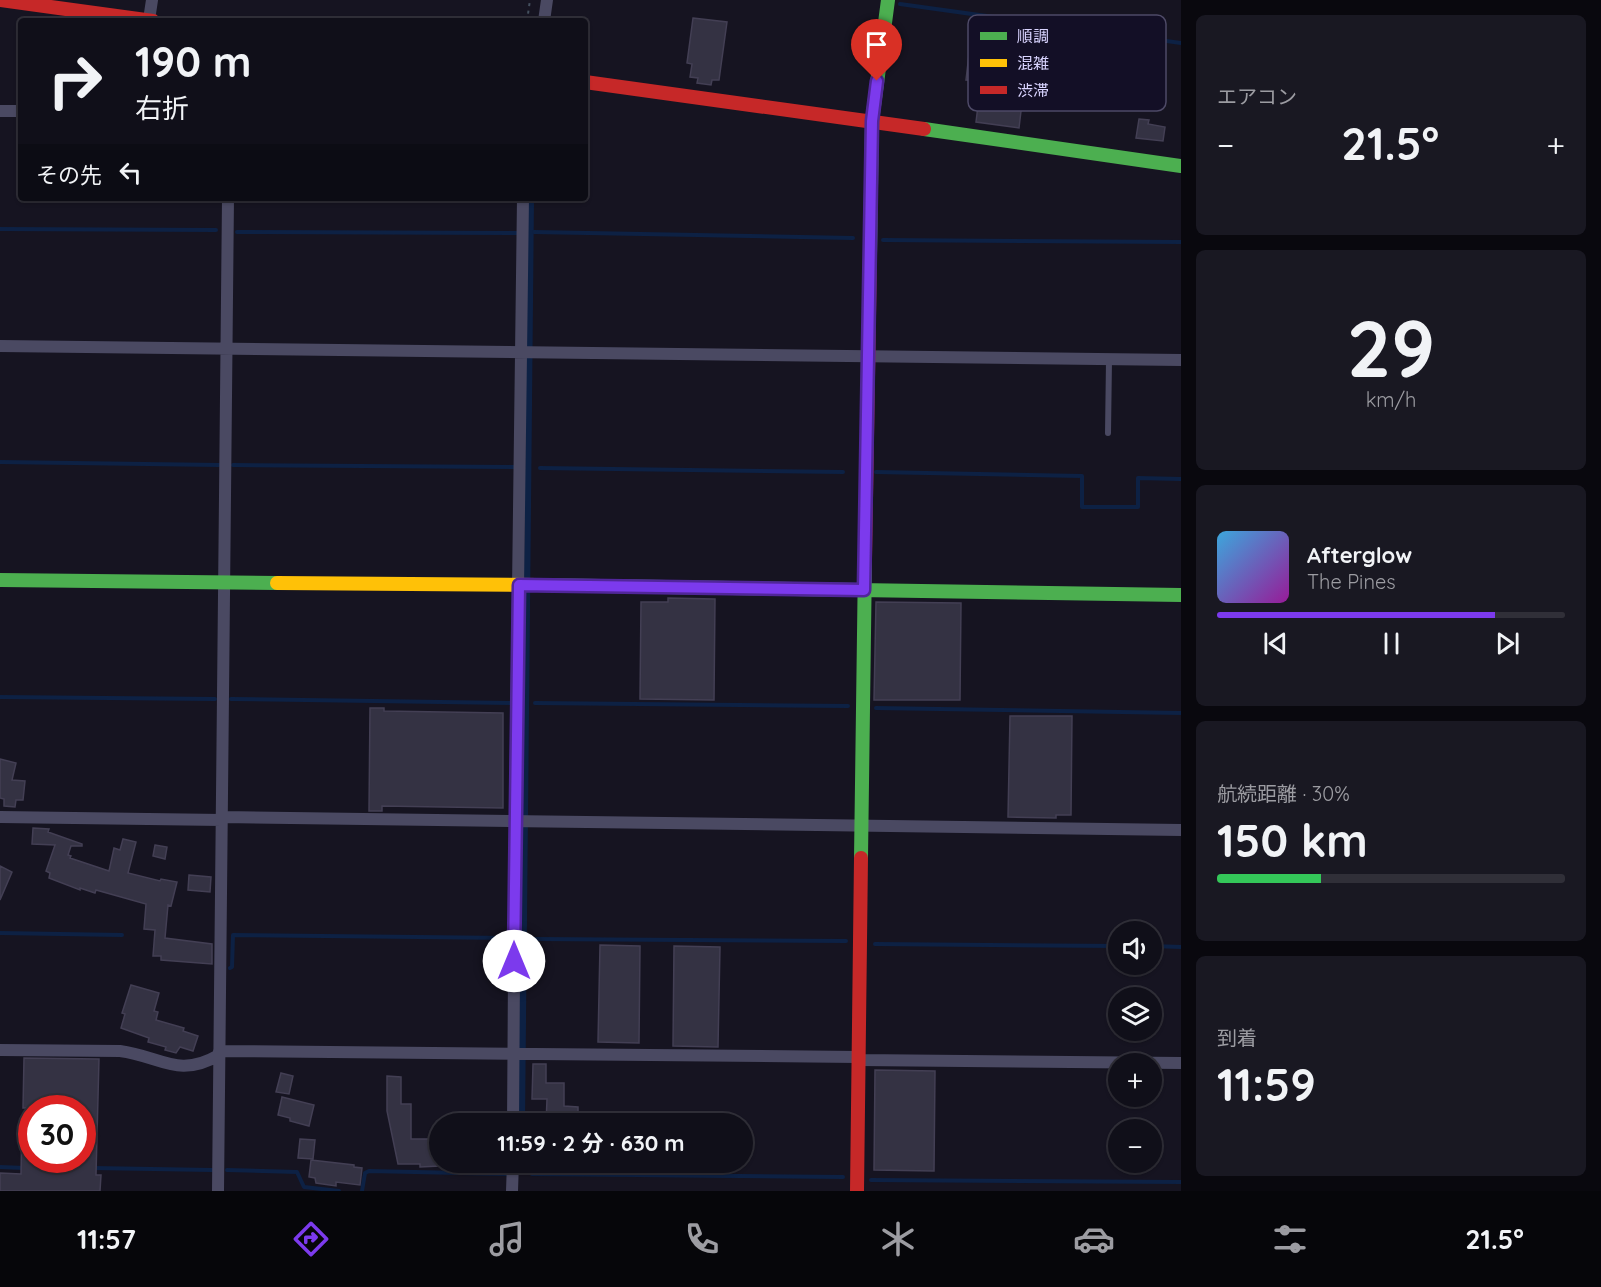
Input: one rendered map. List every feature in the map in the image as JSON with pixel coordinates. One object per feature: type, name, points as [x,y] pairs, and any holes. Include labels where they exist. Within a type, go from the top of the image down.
[{"type":"street","points":[[0,0],[129,18]]},
{"type":"street","points":[[151,18],[152,0]]},
{"type":"street","points":[[544,18],[547,0]]},
{"type":"street","points":[[857,1191],[872,121],[888,0]]},
{"type":"street","points":[[588,82],[1181,166]]},
{"type":"street","points":[[0,111],[18,111]]},
{"type":"street","points":[[218,1191],[228,201]]},
{"type":"street","points":[[514,1113],[520,1053],[525,585],[527,351],[523,201]]},
{"type":"street","points":[[0,346],[1181,360]]},
{"type":"street","points":[[0,580],[1181,595]]},
{"type":"street","points":[[0,817],[1181,830]]},
{"type":"street","points":[[0,1050],[120,1051],[181,1066],[208,1062],[219,1053],[520,1053],[1181,1063]]},
{"type":"street","points":[[512,1191],[513,1173]]},
{"type":"lane","points":[[1108,433],[1109,359]]},
{"type":"path","points":[[527,18],[530,0]]},
{"type":"water","points":[[528,201],[534,201],[525,1113],[518,1113]]},
{"type":"building","points":[[693,18],[727,22],[719,80],[712,80],[711,85],[697,83],[698,78],[690,77],[692,64],[687,63]]},
{"type":"building","points":[[977,111],[1021,111],[1019,128],[976,122]]},
{"type":"building","points":[[1139,119],[1149,120],[1148,124],[1165,127],[1163,141],[1136,138]]},
{"type":"building","points":[[668,598],[715,599],[714,700],[640,699],[641,602],[668,602]]},
{"type":"building","points":[[876,602],[961,603],[960,700],[874,700]]},
{"type":"building","points":[[370,708],[384,708],[384,711],[503,713],[503,808],[382,806],[382,811],[369,811]]},
{"type":"building","points":[[1010,716],[1072,716],[1071,815],[1056,815],[1056,818],[1008,817]]},
{"type":"building","points":[[0,759],[16,763],[12,780],[25,781],[23,800],[16,800],[15,807],[4,806],[4,799],[0,798]]},
{"type":"building","points":[[33,828],[49,829],[48,832],[82,844],[82,846],[71,846],[68,855],[71,856],[70,858],[109,871],[114,848],[120,850],[123,839],[136,842],[128,873],[160,881],[161,879],[177,882],[171,906],[168,905],[165,938],[212,944],[212,964],[161,960],[161,956],[153,956],[155,930],[144,929],[146,904],[96,890],[95,893],[80,888],[80,890],[49,878],[50,873],[46,871],[55,845],[32,844]]},
{"type":"building","points":[[155,845],[167,847],[165,859],[153,856]]},
{"type":"building","points":[[0,866],[12,872],[0,900]]},
{"type":"building","points":[[189,875],[211,877],[210,892],[188,890]]},
{"type":"building","points":[[600,945],[640,946],[639,1043],[598,1042]]},
{"type":"building","points":[[674,946],[720,947],[718,1047],[673,1046]]},
{"type":"building","points":[[131,985],[159,993],[154,1011],[158,1012],[156,1020],[184,1028],[183,1031],[198,1036],[193,1051],[180,1047],[176,1053],[165,1050],[166,1047],[148,1042],[149,1038],[121,1028],[125,1014],[122,1013]]},
{"type":"building","points":[[24,1058],[99,1059],[96,1175],[101,1175],[100,1191],[0,1191],[0,1173],[96,1173],[96,1095],[23,1095]]},
{"type":"building","points":[[533,1064],[546,1064],[546,1083],[564,1083],[564,1106],[578,1107],[578,1113],[546,1113],[547,1099],[532,1099]]},
{"type":"building","points":[[875,1070],[935,1071],[934,1171],[874,1170]]},
{"type":"building","points":[[281,1073],[293,1076],[289,1094],[276,1092]]},
{"type":"building","points":[[387,1076],[401,1077],[401,1104],[411,1104],[411,1139],[429,1139],[429,1167],[420,1167],[420,1164],[398,1164],[387,1111]]},
{"type":"building","points":[[282,1097],[314,1105],[309,1126],[278,1115]]},
{"type":"building","points":[[300,1139],[315,1140],[313,1159],[298,1158]]},
{"type":"building","points":[[311,1160],[362,1168],[360,1185],[336,1182],[336,1186],[316,1183],[315,1178],[309,1177]]},
{"type":"waterway","points":[[900,4],[979,15]]},
{"type":"waterway","points":[[1166,41],[1181,43]]},
{"type":"waterway","points":[[0,229],[216,230]]},
{"type":"waterway","points":[[237,232],[518,233]]},
{"type":"waterway","points":[[534,232],[853,238]]},
{"type":"waterway","points":[[883,240],[1181,242]]},
{"type":"waterway","points":[[0,462],[219,465]]},
{"type":"waterway","points":[[233,465],[515,467]]},
{"type":"waterway","points":[[540,468],[843,472]]},
{"type":"waterway","points":[[876,472],[1082,476],[1082,507],[1138,507],[1138,478],[1181,479]]},
{"type":"waterway","points":[[0,697],[215,699]]},
{"type":"waterway","points":[[231,699],[512,703]]},
{"type":"waterway","points":[[535,703],[848,706]]},
{"type":"waterway","points":[[876,708],[1181,713]]},
{"type":"waterway","points":[[0,933],[122,935]]},
{"type":"waterway","points":[[230,968],[232,967],[233,935],[510,938]]},
{"type":"waterway","points":[[534,939],[846,941]]},
{"type":"waterway","points":[[875,944],[1108,946]]},
{"type":"waterway","points":[[1162,946],[1181,947]]},
{"type":"waterway","points":[[0,1167],[18,1168]]},
{"type":"waterway","points":[[96,1168],[212,1170]]},
{"type":"waterway","points":[[227,1170],[297,1172],[304,1187],[339,1191]]},
{"type":"waterway","points":[[362,1191],[365,1173],[369,1171],[507,1174]]},
{"type":"waterway","points":[[532,1174],[843,1177]]},
{"type":"waterway","points":[[871,1180],[1181,1182]]},
{"type":"traffic: fast","points":[[870,256],[872,121],[888,0]]},
{"type":"traffic: fast","points":[[924,129],[1181,166]]},
{"type":"traffic: fast","points":[[861,858],[865,559]]},
{"type":"traffic: fast","points":[[0,580],[277,583]]},
{"type":"traffic: fast","points":[[537,585],[1181,595]]},
{"type":"traffic: slow","points":[[277,583],[537,585]]},
{"type":"traffic: jam","points":[[0,0],[131,18]]},
{"type":"traffic: jam","points":[[588,82],[924,129]]},
{"type":"traffic: jam","points":[[865,559],[870,256]]},
{"type":"traffic: jam","points":[[857,1191],[861,858]]},
{"type":"route","points":[[514,961],[519,585],[864,590],[872,121],[877,81]]}]
